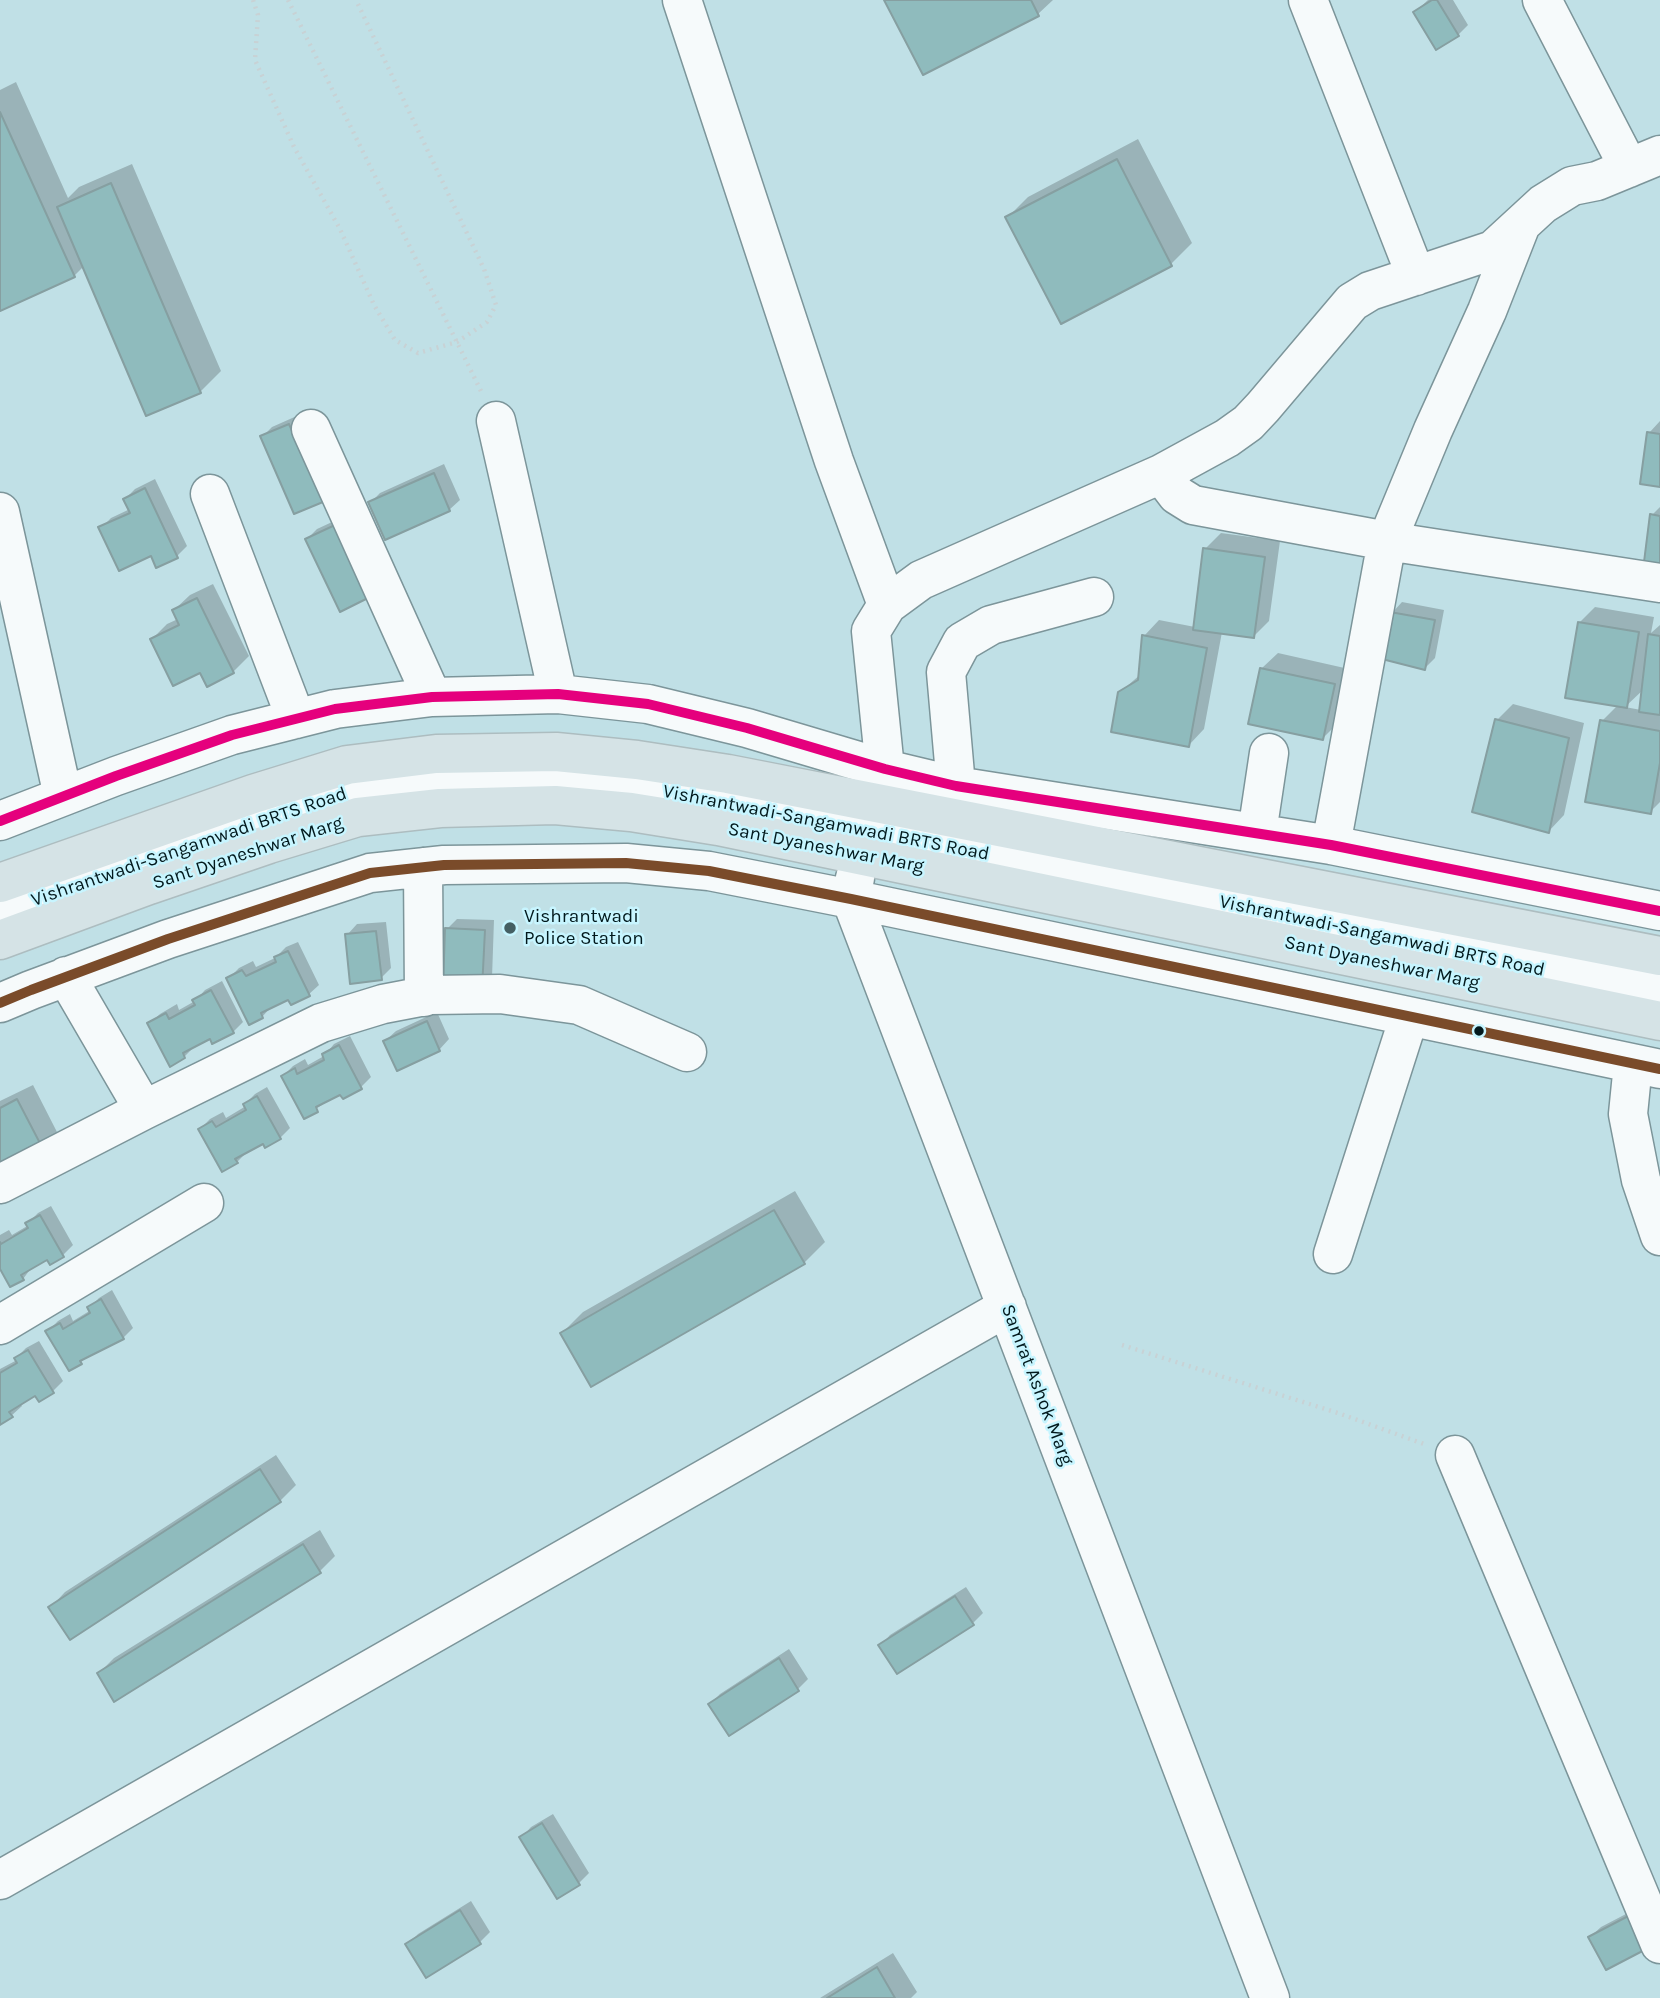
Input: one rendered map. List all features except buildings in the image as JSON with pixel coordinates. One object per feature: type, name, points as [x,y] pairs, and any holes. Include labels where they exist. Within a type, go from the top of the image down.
[{"type":"main road","name":"Sant Dyaneshwar Marg","points":[[0,883],[253,794],[347,765],[436,754],[556,752],[637,760],[727,774],[1660,1021]]},
{"type":"main road","name":"Sant Dyaneshwar Marg","points":[[0,940],[282,840],[358,817],[440,807],[555,805],[631,812],[718,826],[869,813],[1660,956]]},
{"type":"street","points":[[682,0],[834,461],[887,605],[921,580],[1161,474],[1227,438],[1248,423],[1352,302],[1370,291],[1493,250],[1543,204],[1572,186],[1597,181],[1645,162],[1542,0]]},
{"type":"street","points":[[1308,0],[1416,276]]},
{"type":"street","points":[[1331,845],[1387,541],[1433,430],[1488,311],[1520,227]]},
{"type":"street","points":[[496,421],[558,694]]},
{"type":"street","points":[[311,429],[432,697]]},
{"type":"street","points":[[1161,474],[1177,495],[1193,505],[1387,541],[1660,583]]},
{"type":"street","points":[[209,494],[296,719]]},
{"type":"street","points":[[0,512],[63,796]]},
{"type":"street","points":[[956,786],[946,673],[962,642],[991,625],[1094,597]]},
{"type":"street","name":"Samrat Ashok Marg","points":[[887,605],[871,631],[869,813],[852,898],[1270,1998]]},
{"type":"street","points":[[0,821],[232,735],[335,709],[432,697],[558,694],[648,704],[747,728],[869,813],[956,786],[1331,845],[1660,911]]},
{"type":"street","points":[[1257,834],[1269,753]]},
{"type":"street","name":"Vishrantwadi-Sangamwadi BRTS Road","points":[[0,912],[140,860],[353,791],[438,781],[555,778],[634,786],[723,800],[869,813],[1660,994]]},
{"type":"street","points":[[0,1003],[168,939],[370,873],[457,864],[626,863],[709,871],[852,898],[1646,1066],[1628,1114],[1641,1180],[1660,1236]]},
{"type":"street","points":[[423,867],[424,997]]},
{"type":"street","points":[[66,976],[144,1110]]},
{"type":"street","points":[[0,1184],[321,1023],[383,1004],[424,997],[500,994],[579,1005],[687,1052]]},
{"type":"street","points":[[1333,1254],[1409,1017]]},
{"type":"street","points":[[0,1325],[204,1203]]},
{"type":"street","points":[[0,1880],[1007,1307]]},
{"type":"street","points":[[1455,1455],[1660,1944]]},
{"type":"path","points":[[254,0],[258,15],[255,60],[294,147],[340,229],[374,305],[395,340],[418,353],[457,342],[486,322],[496,305],[484,269],[356,0]]},
{"type":"path","points":[[288,0],[496,421]]},
{"type":"path","points":[[1122,1345],[1338,1413],[1455,1455]]},
{"type":"transit line","points":[[0,821],[232,735],[335,709],[432,697],[558,694],[648,704],[747,728],[885,769],[956,786],[1331,845],[1660,911]]},
{"type":"transit line","points":[[0,1003],[168,939],[370,873],[444,865],[626,863],[709,871],[851,899],[1660,1069]]},
{"type":"place","name":"Vishrantwadi Police Station","points":[[510,928]]}]
